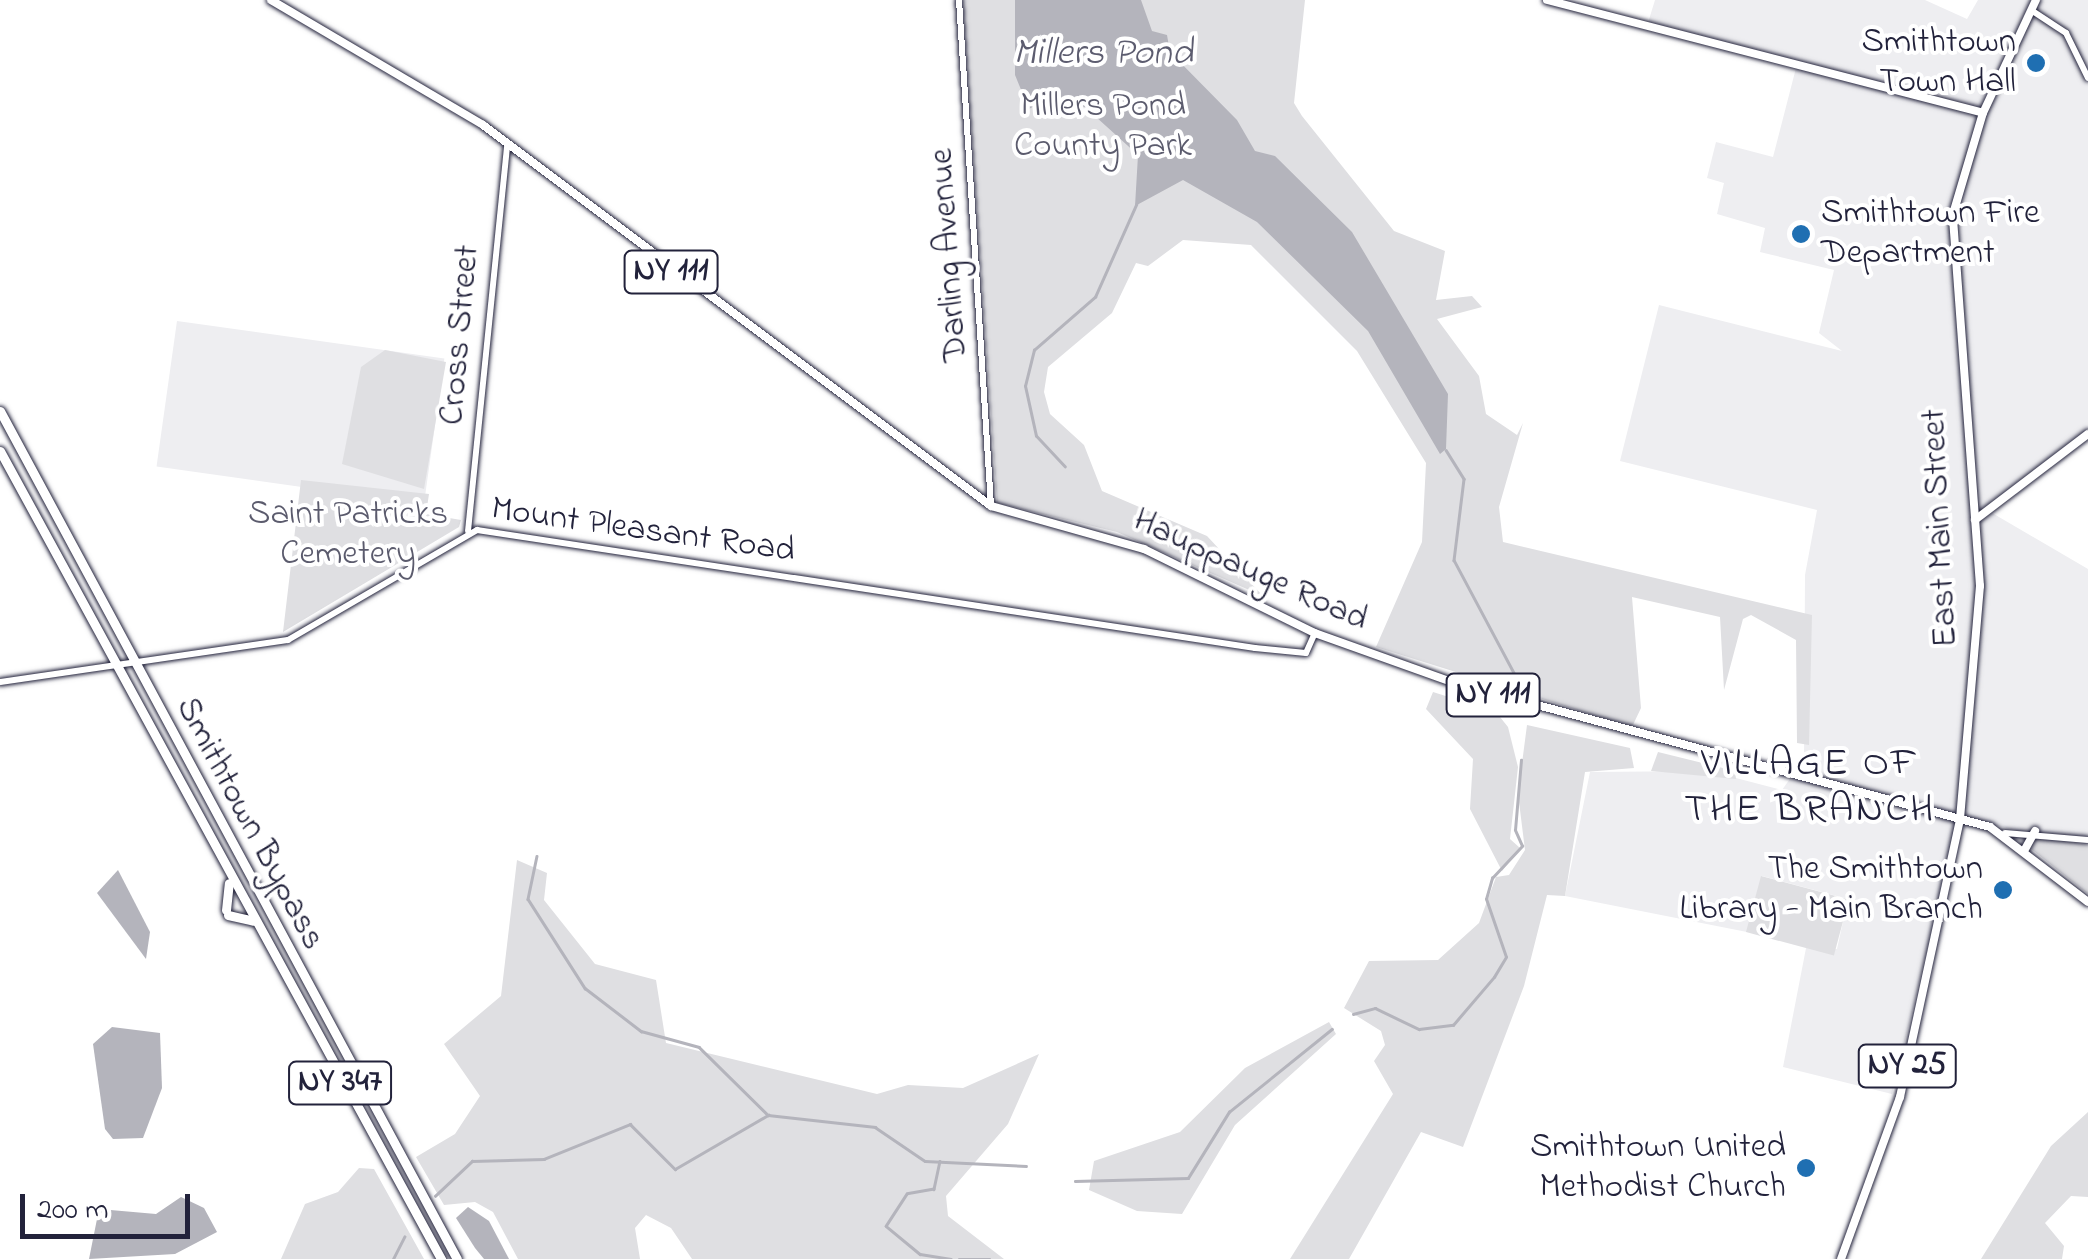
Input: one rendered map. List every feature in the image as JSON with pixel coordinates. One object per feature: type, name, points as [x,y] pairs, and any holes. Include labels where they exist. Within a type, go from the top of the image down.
[{"type":"highway","name":"Smithtown Bypass","points":[[0,411],[133,667],[457,1259]]},
{"type":"highway","name":"Smithtown Bypass","points":[[0,450],[115,669],[441,1259]]},
{"type":"highway","points":[[226,870],[226,912],[254,922]]},
{"type":"main road","name":"Hauppauge Road","points":[[270,0],[507,144],[991,506],[1144,549],[1315,633],[1578,721],[2006,833]]},
{"type":"main road","points":[[1547,0],[1983,113]]},
{"type":"main road","name":"NY 25","points":[[1983,113],[2036,0]]},
{"type":"main road","name":"East Main Street","points":[[1841,1259],[1900,1097],[1960,819],[1980,636],[1975,520],[1959,376],[1952,214],[1983,113]]},
{"type":"main road","points":[[1975,520],[2088,434]]},
{"type":"main road","points":[[2024,851],[2035,831]]},
{"type":"main road","points":[[2006,833],[2088,902]]},
{"type":"street","name":"Darling Avenue","points":[[960,0],[991,506]]},
{"type":"street","points":[[2030,10],[2066,33],[2088,78]]},
{"type":"street","name":"Cross Street","points":[[468,531],[507,144]]},
{"type":"street","name":"Mount Pleasant Road","points":[[0,682],[133,667],[288,640],[468,531],[1306,653],[1315,633]]},
{"type":"street","points":[[2006,833],[2035,831],[2088,840]]},
{"type":"shaded area","points":[[1655,0],[1925,0],[1967,19],[1978,0],[2088,0],[2088,433],[1987,510],[2088,569],[2088,845],[1959,818],[1892,1094],[1783,1067],[1807,943],[1837,949],[1848,899],[1762,876],[1747,932],[1565,896],[1590,772],[1709,771],[1782,790],[1804,759],[1805,575],[1817,510],[1620,461],[1659,305],[1842,351],[1819,333],[1834,270],[1760,252],[1765,228],[1717,214],[1724,183],[1707,178],[1716,142],[1773,157],[1797,64],[1647,26]]},
{"type":"shaded area","points":[[177,321],[444,359],[424,504],[157,467]]},
{"type":"green space","name":"Millers Pond County Park","points":[[963,0],[1305,0],[1294,103],[1394,231],[1445,251],[1436,300],[1472,296],[1482,307],[1437,319],[1479,376],[1486,414],[1517,435],[1523,423],[1499,507],[1503,542],[1812,615],[1809,745],[1797,743],[1796,640],[1751,615],[1743,619],[1724,690],[1720,617],[1632,597],[1641,708],[1632,727],[1376,647],[1422,542],[1426,463],[1357,351],[1251,245],[1183,240],[1148,266],[1136,263],[1112,313],[1048,367],[1044,392],[1050,414],[1084,445],[1102,491],[1207,536],[1263,596],[1117,532],[997,503]]},
{"type":"green space","points":[[385,350],[446,362],[424,489],[342,464],[361,367]]},
{"type":"green space","name":"Saint Patricks Cemetery","points":[[301,480],[429,494],[426,514],[461,520],[459,527],[283,632]]},
{"type":"green space","points":[[1433,692],[1496,712],[1508,727],[1518,767],[1510,839],[1520,848],[1502,871],[1470,809],[1473,759],[1426,709]]},
{"type":"green space","points":[[1527,725],[1630,748],[1634,768],[1585,772],[1565,896],[1547,895],[1524,986],[1463,1147],[1421,1132],[1349,1259],[1290,1259],[1393,1094],[1374,1061],[1385,1045],[1381,1031],[1344,1008],[1369,961],[1438,960],[1479,923],[1496,877],[1509,875],[1525,850],[1518,794]]},
{"type":"green space","points":[[1658,752],[1735,771],[1736,779],[1651,771]]},
{"type":"green space","points":[[2035,836],[2088,845],[2088,894],[2029,847]]},
{"type":"green space","points":[[517,860],[547,873],[544,900],[595,964],[656,980],[666,1043],[877,1094],[908,1085],[963,1088],[1039,1054],[1008,1124],[946,1196],[948,1216],[1004,1259],[692,1259],[671,1228],[646,1215],[635,1228],[640,1259],[518,1259],[493,1212],[475,1202],[444,1205],[416,1157],[455,1134],[480,1096],[444,1044],[501,996]]},
{"type":"green space","points":[[1761,876],[1849,900],[1834,956],[1746,932]]},
{"type":"green space","points":[[1329,1022],[1336,1034],[1235,1125],[1182,1214],[1137,1211],[1089,1190],[1094,1161],[1180,1132],[1245,1068]]},
{"type":"green space","points":[[2088,1112],[2088,1197],[2071,1196],[2045,1223],[2064,1246],[2062,1259],[1981,1259],[2051,1146]]},
{"type":"green space","points":[[359,1168],[374,1169],[424,1259],[281,1259],[305,1204],[338,1192]]},
{"type":"water","name":"Millers Pond","points":[[1015,0],[1141,0],[1152,31],[1167,35],[1170,52],[1237,120],[1255,151],[1275,156],[1352,232],[1448,394],[1446,449],[1440,454],[1368,331],[1257,222],[1183,180],[1135,206],[1138,155],[1085,107],[1050,97],[1029,109],[1015,75]]},
{"type":"water","points":[[118,870],[150,932],[146,959],[97,893]]},
{"type":"water","points":[[112,1027],[160,1033],[162,1088],[143,1138],[113,1139],[105,1129],[93,1044]]},
{"type":"water","points":[[181,1197],[204,1208],[217,1232],[175,1254],[89,1259],[99,1209],[156,1214]]},
{"type":"water","points":[[468,1207],[489,1221],[509,1259],[484,1259],[475,1248],[456,1218]]},
{"type":"waterway","points":[[1065,467],[1036,436],[1025,386],[1034,350],[1095,297],[1136,205]]},
{"type":"waterway","points":[[1446,450],[1464,479],[1454,560],[1521,686]]},
{"type":"waterway","points":[[1353,1014],[1375,1008],[1419,1029],[1453,1025],[1494,977],[1506,957],[1486,899],[1492,878],[1522,846],[1515,830],[1521,760]]},
{"type":"waterway","points":[[537,856],[528,899],[585,988],[641,1031],[699,1047],[768,1115]]},
{"type":"waterway","points":[[1075,1181],[1188,1178],[1229,1112],[1332,1029]]},
{"type":"waterway","points":[[435,1196],[472,1161],[544,1159],[630,1124],[675,1169],[768,1115],[875,1127],[925,1161],[1026,1166]]},
{"type":"waterway","points":[[940,1161],[934,1189],[907,1194],[886,1226],[920,1254],[951,1259]]},
{"type":"waterway","points":[[393,1259],[404,1237]]},
{"type":"waterway","points":[[959,1259],[990,1259]]},
{"type":"place","name":"Smithtown Town Hall","points":[[2036,63]]},
{"type":"place","name":"Smithtown Fire Department","points":[[1801,234]]},
{"type":"place","name":"The Smithtown Library - Main Branch","points":[[2003,890]]},
{"type":"place","name":"Smithtown United Methodist Church","points":[[1806,1168]]},
{"type":"district","name":"VILLAGE OF THE BRANCH","points":[[1810,788]]}]
